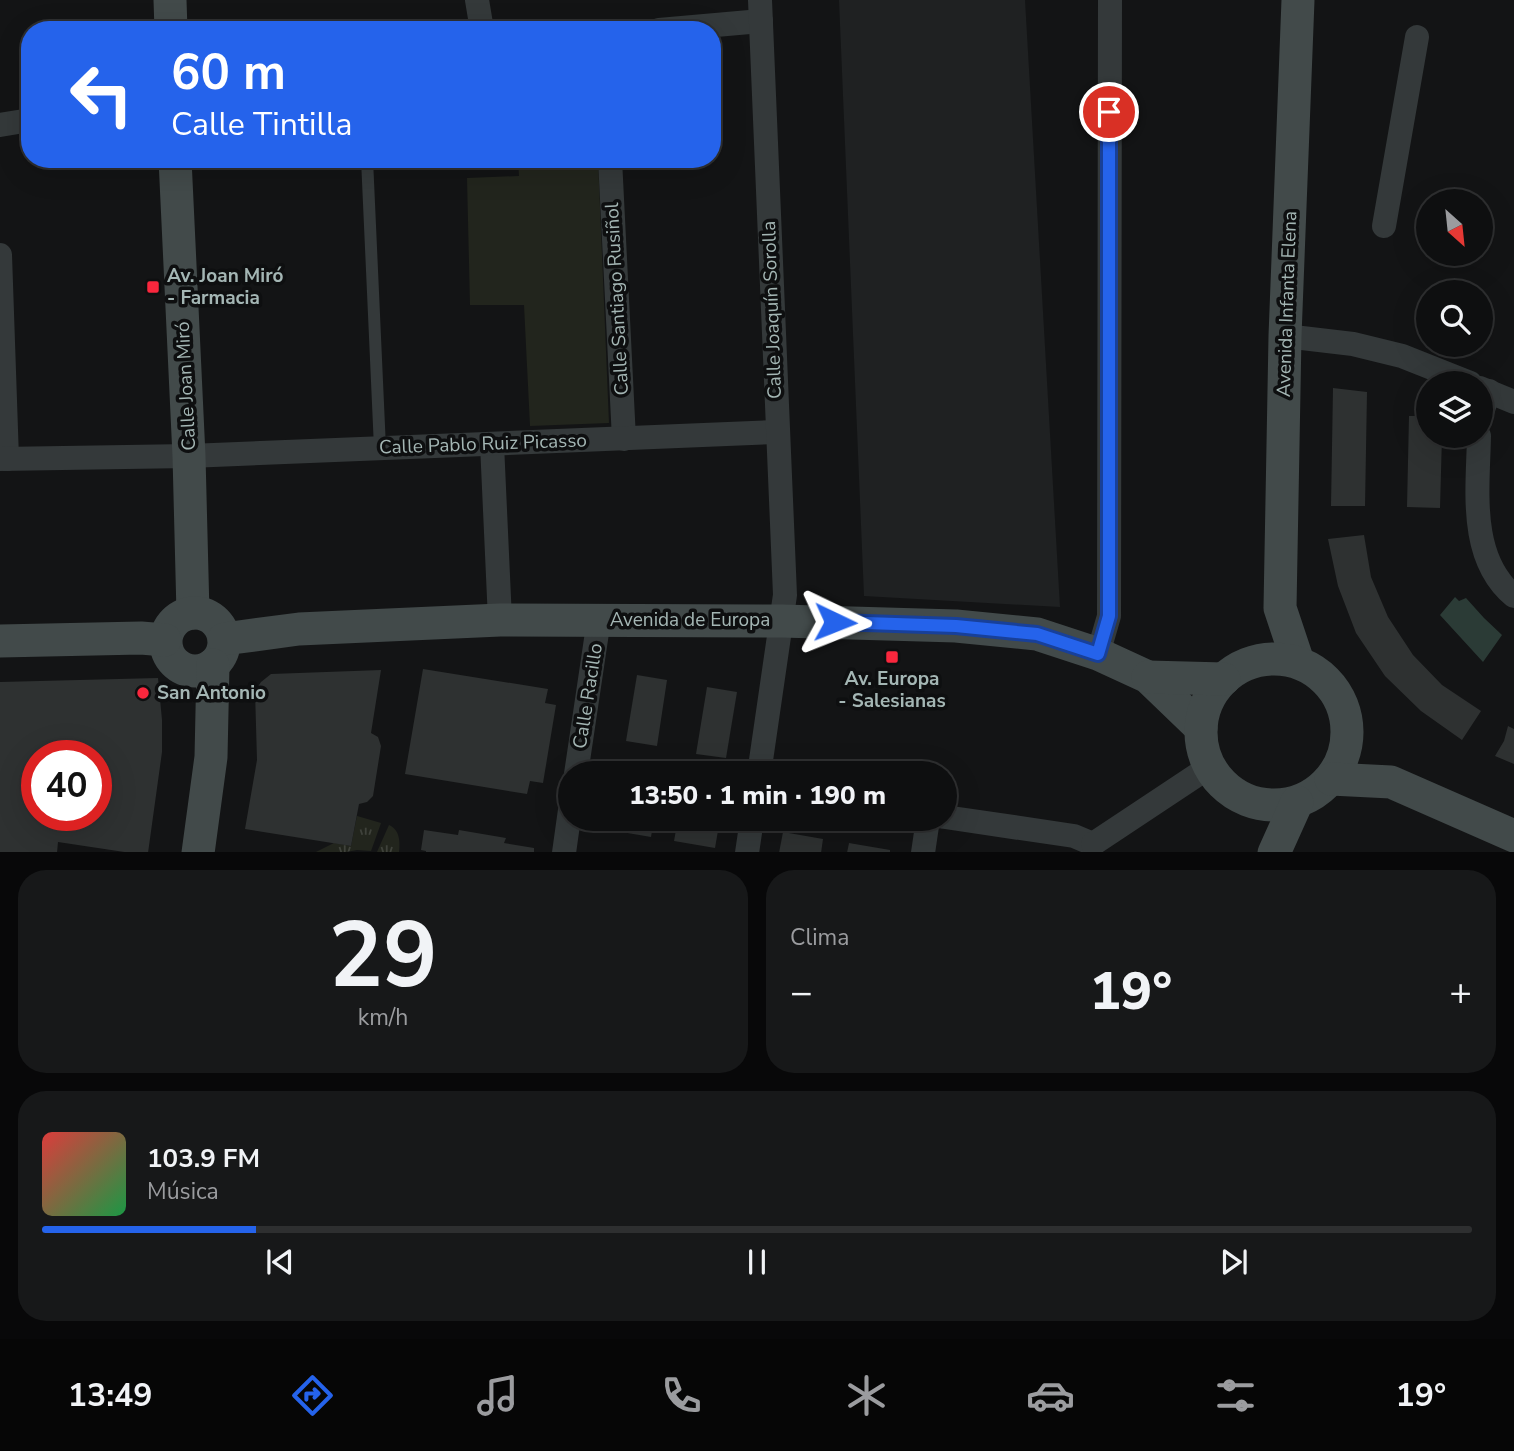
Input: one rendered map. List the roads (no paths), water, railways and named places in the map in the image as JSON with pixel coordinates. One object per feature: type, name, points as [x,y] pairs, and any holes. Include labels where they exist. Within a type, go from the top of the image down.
[{"type":"street","points":[[170,0],[171,21]]},
{"type":"street","points":[[477,0],[480,21]]},
{"type":"street","points":[[1098,654],[1109,616],[1110,0]]},
{"type":"street","name":"Avenida Infanta Elena","points":[[1298,0],[1285,336],[1280,608],[1298,662]]},
{"type":"street","points":[[707,21],[761,11]]},
{"type":"street","name":"Calle Joaquín Sorolla","points":[[761,11],[785,595],[761,761]]},
{"type":"street","points":[[1384,226],[1418,37]]},
{"type":"street","points":[[0,125],[21,122]]},
{"type":"street","name":"Calle Joan Miró","points":[[174,168],[189,456],[193,613]]},
{"type":"street","name":"Calle Santiago Rusiñol","points":[[610,168],[624,439]]},
{"type":"street","points":[[0,255],[4,459]]},
{"type":"street","points":[[1285,336],[1353,344],[1402,356],[1440,371]]},
{"type":"street","points":[[1493,393],[1514,402]]},
{"type":"street","name":"Calle Pablo Ruiz Picasso","points":[[4,459],[189,456],[777,432]]},
{"type":"street","points":[[492,444],[500,620]]},
{"type":"street","points":[[1479,448],[1480,536],[1489,564],[1504,588],[1514,596]]},
{"type":"street","name":"Avenida Infanta Elena","points":[[1256,660],[1280,608]]},
{"type":"street","points":[[180,852],[193,757],[211,659],[222,631],[210,617],[202,614],[184,614],[171,624],[165,640],[166,650],[177,666],[186,670],[211,659]]},
{"type":"street","name":"Calle Racillo","points":[[578,761],[599,619]]},
{"type":"street","name":"Avenida de Europa","points":[[211,659],[299,629],[500,620],[782,621],[956,626],[1037,634],[1098,654],[1148,677],[1201,728]]},
{"type":"street","points":[[0,641],[141,638],[165,640]]},
{"type":"street","points":[[1278,658],[1298,662],[1319,672],[1334,689],[1345,709],[1348,731],[1341,764],[1331,779],[1312,795],[1297,802],[1274,805],[1252,802],[1232,792],[1209,767],[1201,728],[1204,710],[1212,693],[1239,667],[1256,660],[1278,658]]},
{"type":"street","points":[[198,852],[211,757],[211,659]]},
{"type":"street","name":"Avenida de Europa","points":[[1148,677],[1224,679]]},
{"type":"street","points":[[1348,731],[1391,782]]},
{"type":"street","points":[[957,819],[1074,836],[1094,848],[1209,767]]},
{"type":"street","points":[[1331,779],[1391,782],[1514,836]]},
{"type":"street","points":[[1252,802],[1274,852]]},
{"type":"street","points":[[1274,852],[1297,802]]},
{"type":"street","points":[[564,852],[567,831]]},
{"type":"street","points":[[747,852],[750,831]]},
{"type":"street","points":[[923,852],[926,831]]},
{"type":"lane","points":[[367,168],[380,448]]},
{"type":"place","name":"Av. Joan Miró - Farmacia","points":[[153,287]]},
{"type":"place","name":"Av. Europa - Salesianas","points":[[892,657]]},
{"type":"place","name":"San Antonio","points":[[143,693]]}]
